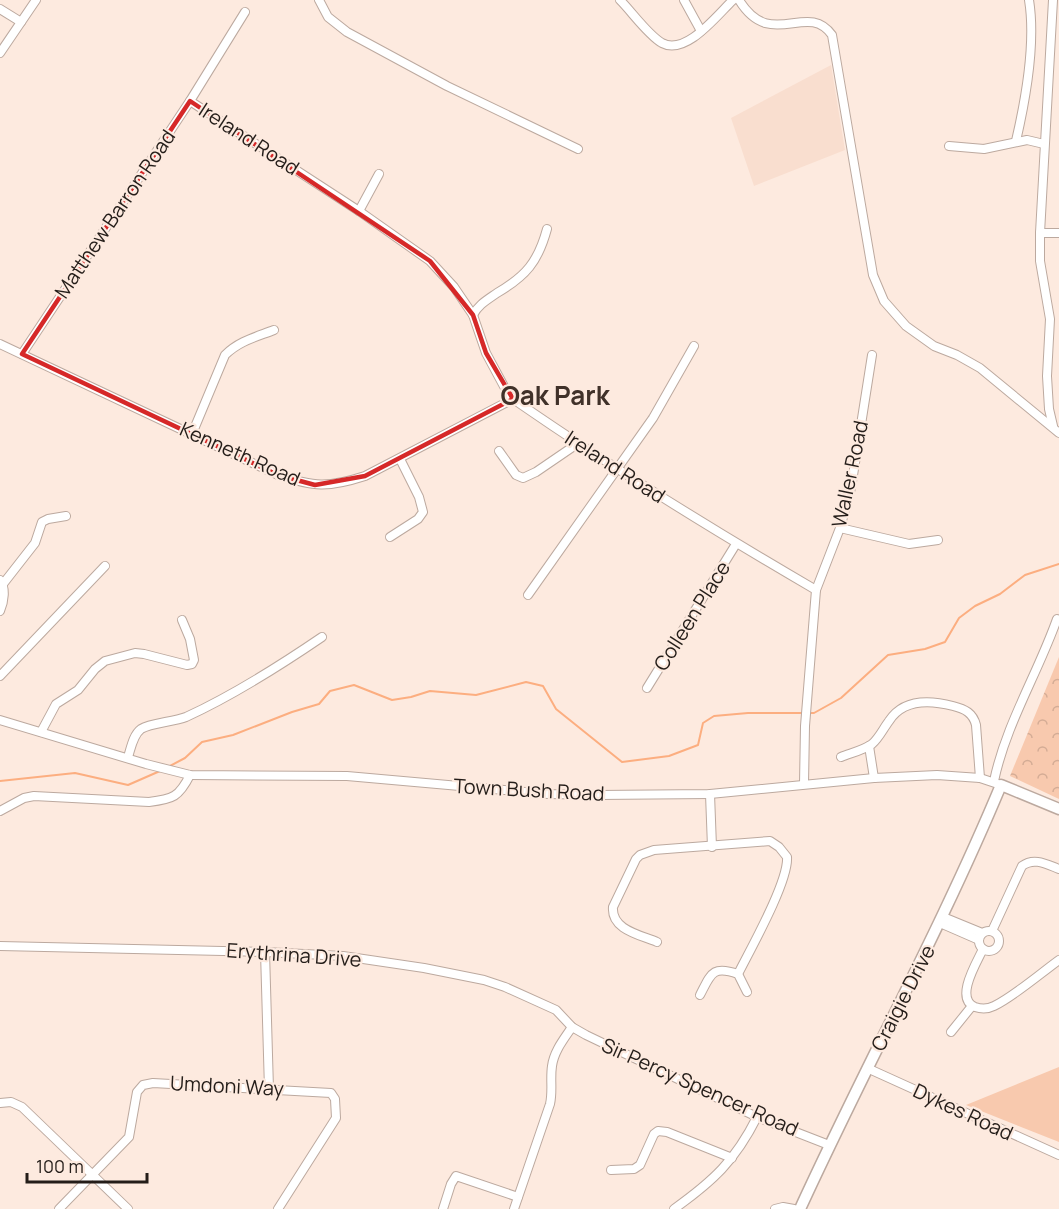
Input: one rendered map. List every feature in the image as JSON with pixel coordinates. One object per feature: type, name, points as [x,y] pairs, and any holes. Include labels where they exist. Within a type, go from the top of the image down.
[{"type":"street","points":[[0,53],[36,0]]},
{"type":"street","points":[[319,0],[328,16],[347,32],[447,86],[578,148]]},
{"type":"street","points":[[620,0],[663,43],[671,46],[687,42],[733,0]]},
{"type":"street","points":[[684,0],[701,31]]},
{"type":"street","points":[[739,0],[761,23],[815,19],[822,21],[832,34],[873,275],[884,301],[906,326],[934,346],[957,355],[980,368],[1056,430]]},
{"type":"street","points":[[1016,141],[1024,100],[1030,47],[1029,0]]},
{"type":"street","points":[[1053,0],[1055,33],[1044,144],[1040,261],[1050,319],[1047,376],[1049,409],[1056,430]]},
{"type":"street","points":[[0,9],[21,22]]},
{"type":"street","name":"Matthew Barron Road","points":[[22,354],[190,101],[245,12]]},
{"type":"street","name":"Ireland Road","points":[[190,101],[359,211],[430,261],[454,287],[472,315],[486,352],[513,399],[578,444],[736,544],[816,590]]},
{"type":"street","points":[[949,146],[984,149],[1027,140],[1044,144]]},
{"type":"street","points":[[359,211],[379,174]]},
{"type":"street","points":[[472,315],[482,303],[531,266],[542,249],[547,229]]},
{"type":"street","points":[[1040,233],[1059,233]]},
{"type":"street","points":[[192,434],[225,356],[232,348],[244,341],[274,330]]},
{"type":"street","name":"Kenneth Road","points":[[0,344],[278,474],[315,485],[339,484],[365,476],[513,399]]},
{"type":"street","points":[[528,595],[619,469],[663,401],[694,346]]},
{"type":"street","name":"Waller Road","points":[[816,590],[840,528],[851,488],[872,355]]},
{"type":"street","points":[[500,451],[516,475],[523,478],[578,444]]},
{"type":"street","points":[[390,537],[418,519],[423,513],[419,497],[400,459]]},
{"type":"street","points":[[0,611],[3,601],[2,582],[35,543],[42,522],[66,516]]},
{"type":"street","points":[[840,528],[909,544],[938,540]]},
{"type":"street","name":"Colleen Place","points":[[647,688],[736,544]]},
{"type":"street","points":[[0,676],[105,566]]},
{"type":"street","points":[[804,784],[805,726],[816,590]]},
{"type":"street","points":[[997,783],[1003,746],[1045,653],[1057,618]]},
{"type":"street","points":[[41,732],[50,711],[56,704],[78,690],[95,669],[105,661],[135,653],[187,665],[192,664],[194,660],[190,639],[182,620]]},
{"type":"street","points":[[128,758],[139,730],[146,726],[165,724],[183,718],[227,697],[322,637]]},
{"type":"street","points":[[841,757],[870,746],[894,716],[914,703],[932,701],[958,707],[971,713],[974,717],[980,778]]},
{"type":"street","name":"Town Bush Road","points":[[0,720],[190,775],[347,776],[548,794],[710,794],[874,778],[937,775],[980,778],[1059,810]]},
{"type":"street","points":[[870,746],[874,778]]},
{"type":"street","points":[[0,811],[24,798],[34,796],[164,800],[182,791],[190,775]]},
{"type":"street","name":"Craigie Drive","points":[[800,1209],[831,1141],[942,920],[997,783]]},
{"type":"street","points":[[710,794],[712,847]]},
{"type":"street","points":[[657,942],[619,926],[612,914],[613,907],[640,855],[654,850],[770,841],[787,857],[786,871],[738,974]]},
{"type":"street","points":[[942,920],[981,936],[992,931],[1022,866],[1035,861],[1059,869]]},
{"type":"street","points":[[983,949],[993,950],[998,945],[998,936],[992,931]]},
{"type":"street","points":[[981,936],[983,949],[967,985],[966,996],[972,1006],[982,1009],[992,1007],[1059,960]]},
{"type":"street","name":"Erythrina Drive","points":[[0,946],[342,956],[424,968],[484,980],[556,1010],[572,1027]]},
{"type":"street","points":[[265,952],[269,1089]]},
{"type":"street","points":[[700,994],[715,971],[721,969],[738,974],[747,992]]},
{"type":"street","points":[[951,1032],[972,1006]]},
{"type":"street","points":[[514,1209],[552,1098],[553,1060],[572,1027]]},
{"type":"street","name":"Sir Percy Spencer Road","points":[[572,1027],[757,1117],[818,1140]]},
{"type":"street","name":"Dykes Road","points":[[867,1068],[1059,1155]]},
{"type":"street","name":"Umdoni Way","points":[[59,1209],[129,1137],[136,1097],[143,1085],[153,1083],[324,1091],[333,1095],[337,1106],[336,1118],[278,1209]]},
{"type":"street","points":[[0,1103],[18,1104],[128,1209]]},
{"type":"street","points":[[674,1209],[711,1182],[732,1158],[757,1117]]},
{"type":"street","points":[[611,1170],[634,1169],[640,1166],[654,1134],[658,1131],[667,1132],[732,1158]]},
{"type":"street","points":[[818,1140],[831,1141]]},
{"type":"street","points":[[443,1209],[456,1176],[518,1197]]},
{"type":"street","points":[[779,1208],[794,1209]]},
{"type":"highlighted area","points":[[190,101],[430,261],[473,315],[486,353],[513,399],[365,476],[315,485],[278,475],[22,354]]},
{"type":"shaded area","points":[[831,65],[845,150],[754,186],[731,118]]},
{"type":"green space","points":[[1059,657],[1059,799],[1010,776]]},
{"type":"green space","points":[[1059,1067],[1059,1142],[966,1105]]},
{"type":"waterway","points":[[808,713],[814,713],[841,698],[888,655],[925,649],[945,642],[959,618],[975,606],[1000,594],[1025,575],[1059,564]]},
{"type":"waterway","points":[[168,767],[185,758],[202,742],[233,735],[319,704],[330,691],[354,685],[392,700],[430,691],[476,695],[526,682],[543,686],[556,709],[622,762],[669,756],[698,745],[703,723],[714,716],[748,713],[802,713]]},
{"type":"waterway","points":[[0,781],[75,773],[128,785],[160,771]]},
{"type":"district","name":"Oak Park","points":[[555,396]]}]
